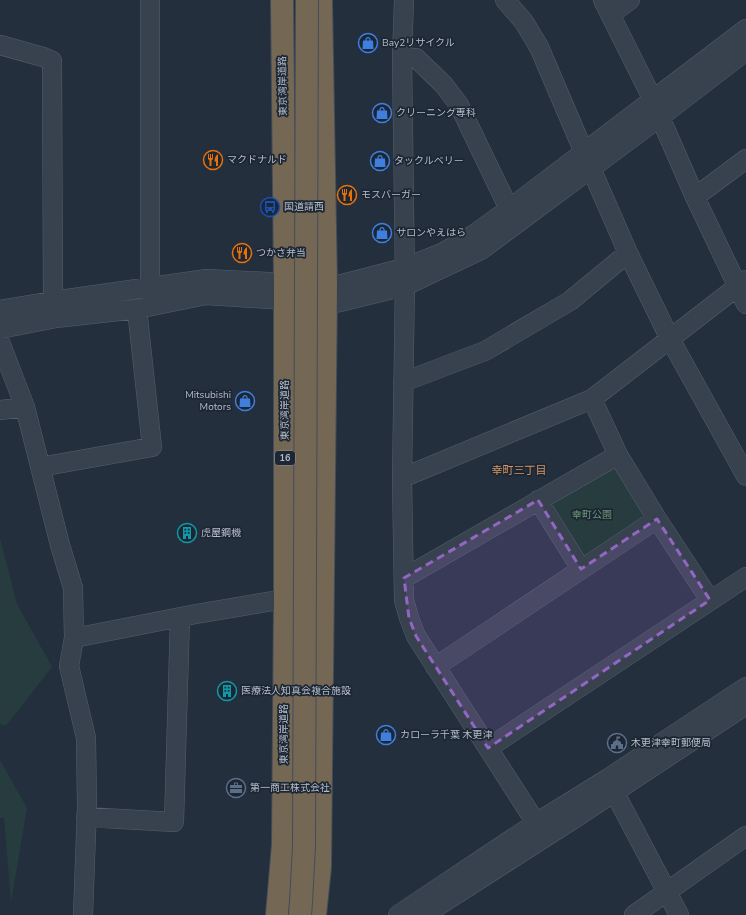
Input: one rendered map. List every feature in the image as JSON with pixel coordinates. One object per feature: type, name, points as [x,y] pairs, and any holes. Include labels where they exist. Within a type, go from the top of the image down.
[{"type":"highway","name":"東京湾岸道路","points":[[278,915],[283,845],[285,599],[285,291],[282,0]]},
{"type":"highway","name":"東京湾岸道路","points":[[300,915],[304,846],[307,0]]},
{"type":"highway","points":[[315,915],[320,867],[326,294],[321,0]]},
{"type":"highway","points":[[323,915],[325,865],[330,321],[326,294]]},
{"type":"street","points":[[150,0],[150,286]]},
{"type":"street","points":[[404,0],[402,57],[404,276],[402,478],[404,600],[416,636],[536,822]]},
{"type":"street","points":[[505,0],[524,22],[539,47],[628,253],[670,338],[746,476]]},
{"type":"street","points":[[630,0],[607,7],[657,109],[695,197],[742,284],[746,304]]},
{"type":"street","points":[[657,109],[746,29]]},
{"type":"street","points":[[0,45],[52,61],[53,300]]},
{"type":"street","points":[[0,310],[53,300],[207,279],[285,291],[326,294],[338,285],[404,276],[481,250],[587,161],[657,109],[746,51]]},
{"type":"street","points":[[402,57],[416,58],[444,85],[459,105],[509,209]]},
{"type":"street","points":[[695,197],[746,159]]},
{"type":"street","points":[[404,276],[473,235],[509,209],[587,161]]},
{"type":"street","points":[[403,382],[485,351],[570,300],[628,253]]},
{"type":"street","points":[[402,478],[592,399],[742,284]]},
{"type":"street","points":[[0,329],[56,318],[137,309],[206,295],[285,291]]},
{"type":"street","points":[[40,468],[152,448],[137,309]]},
{"type":"street","points":[[0,342],[25,407],[73,588],[74,638],[69,666],[86,738],[86,817],[83,915]]},
{"type":"street","points":[[592,399],[618,455],[657,519],[710,600]]},
{"type":"street","points":[[0,410],[25,407]]},
{"type":"street","points":[[404,578],[618,455]]},
{"type":"street","points":[[538,500],[581,569]]},
{"type":"street","points":[[435,667],[657,519]]},
{"type":"street","points":[[488,748],[746,577]]},
{"type":"street","points":[[74,638],[180,617],[285,599]]},
{"type":"street","points":[[86,817],[174,822],[180,617]]},
{"type":"street","points":[[424,915],[611,786],[746,687]]},
{"type":"street","points":[[398,915],[536,822],[611,786],[746,706]]},
{"type":"street","points":[[611,786],[679,915]]},
{"type":"street","points":[[634,915],[746,836]]},
{"type":"highlighted area","points":[[538,500],[581,569],[657,519],[710,600],[488,748],[416,636],[409,618],[404,578]]},
{"type":"green space","name":"幸町公園","points":[[613,465],[645,515],[643,521],[583,560],[549,502]]},
{"type":"green space","points":[[0,538],[17,604],[52,667],[6,726],[0,724]]},
{"type":"green space","points":[[0,760],[27,808],[11,902],[4,818],[0,818]]},
{"type":"place","name":"Bay2リサイクル","points":[[368,43]]},
{"type":"place","name":"クリーニング専科","points":[[382,113]]},
{"type":"place","name":"マクドナルド","points":[[213,160]]},
{"type":"place","name":"タックルベリー","points":[[380,161]]},
{"type":"place","name":"モスバーガー","points":[[347,195]]},
{"type":"place","name":"国道請西","points":[[270,207]]},
{"type":"place","name":"サロンやえはら","points":[[382,233]]},
{"type":"place","name":"つかさ弁当","points":[[242,253]]},
{"type":"place","name":"Mitsubishi Motors","points":[[245,401]]},
{"type":"place","name":"虎屋鋼機","points":[[187,533]]},
{"type":"place","name":"医療法人知真会複合施設","points":[[227,691]]},
{"type":"place","name":"カローラ千葉 木更津","points":[[386,735]]},
{"type":"place","name":"木更津幸町郵便局","points":[[617,743]]},
{"type":"place","name":"第一商工株式会社","points":[[236,788]]},
{"type":"district","name":"幸町三丁目","points":[[519,470]]}]
